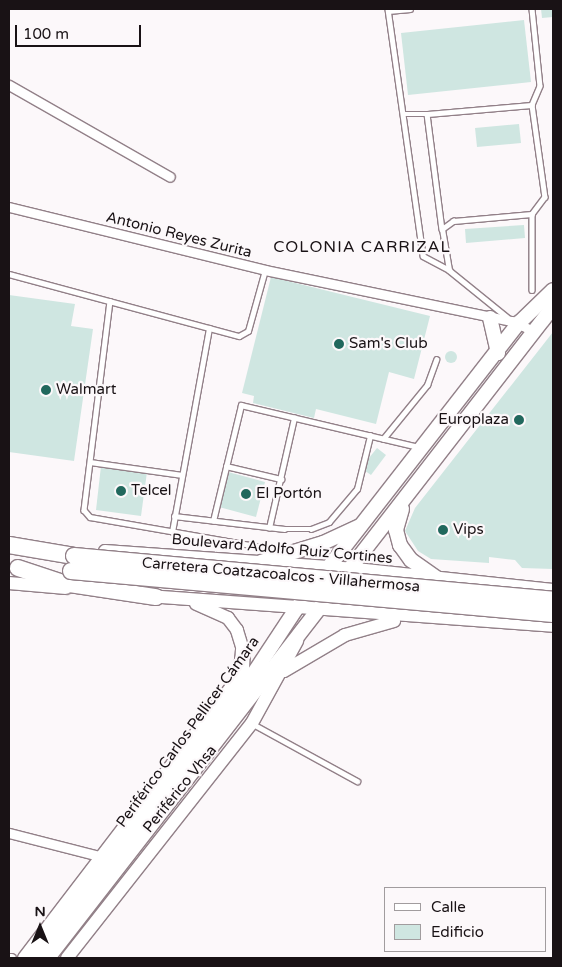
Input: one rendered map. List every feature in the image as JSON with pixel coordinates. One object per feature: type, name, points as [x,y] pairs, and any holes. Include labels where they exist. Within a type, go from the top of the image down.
[{"type":"highway","name":"Carretera Coatzacoalcos - Villahermosa","points":[[9,544],[73,563],[553,614]]},
{"type":"highway","name":"Carretera Coatzacoalcos - Villahermosa","points":[[14,567],[73,563],[551,590]]},
{"type":"highway","points":[[14,567],[63,583],[156,597]]},
{"type":"main road","name":"Periférico Carlos Pellicer Cámara","points":[[35,958],[239,694],[296,609],[332,567],[498,354],[516,322],[553,290]]},
{"type":"main road","points":[[533,331],[553,307]]},
{"type":"main road","points":[[490,318],[498,354]]},
{"type":"main road","name":"Periférico Carlos Pellicer Cámara","points":[[48,958],[315,611],[404,503],[533,331]]},
{"type":"main road","points":[[404,503],[396,530],[400,545],[411,560],[438,580]]},
{"type":"main road","points":[[261,562],[341,537],[367,522]]},
{"type":"main road","points":[[239,694],[245,674],[243,650]]},
{"type":"main road","points":[[265,678],[284,671]]},
{"type":"street","points":[[9,85],[170,177]]},
{"type":"street","name":"Antonio Reyes Zurita","points":[[9,207],[265,270],[516,322],[533,331]]},
{"type":"street","name":"Boulevard Adolfo Ruiz Cortines","points":[[9,544],[332,567],[438,580],[551,590]]},
{"type":"street","points":[[9,583],[315,611],[553,626]]},
{"type":"street","points":[[187,600],[228,618],[243,650]]},
{"type":"street","points":[[284,671],[345,635],[406,618]]},
{"type":"street","name":"Periférico Vhsa","points":[[67,958],[252,723],[284,671],[302,630]]},
{"type":"street","name":"Periférico Vhsa","points":[[24,958],[99,856],[228,695],[243,650]]},
{"type":"street","points":[[9,833],[99,856]]},
{"type":"lane","points":[[410,9],[388,10],[423,256],[448,270],[516,322]]},
{"type":"lane","points":[[532,9],[540,86],[532,105],[544,197],[532,214],[532,290]]},
{"type":"lane","points":[[403,114],[427,114],[532,105]]},
{"type":"lane","points":[[427,114],[448,270]]},
{"type":"lane","points":[[442,229],[453,221],[532,214]]},
{"type":"lane","points":[[9,274],[239,336],[248,331],[265,270]]},
{"type":"lane","points":[[110,301],[84,510],[90,517],[291,554]]},
{"type":"lane","points":[[172,532],[209,328]]},
{"type":"lane","points":[[383,439],[427,384],[436,360]]},
{"type":"lane","points":[[213,521],[241,405],[442,452]]},
{"type":"lane","points":[[269,528],[294,418]]},
{"type":"lane","points":[[174,516],[269,528],[311,529],[329,522],[357,489],[370,436]]},
{"type":"lane","points":[[90,462],[182,474]]},
{"type":"lane","points":[[226,466],[280,479]]},
{"type":"lane","points":[[252,723],[357,781]]},
{"type":"building","points":[[541,9],[553,9],[553,17],[542,18]]},
{"type":"building","points":[[524,20],[531,82],[408,95],[401,33]]},
{"type":"building","points":[[519,124],[521,143],[477,147],[475,128]]},
{"type":"building","points":[[524,225],[525,238],[466,243],[465,229]]},
{"type":"building","name":"Sam's Club","points":[[271,277],[430,316],[414,379],[389,372],[376,424],[316,409],[314,418],[253,403],[254,396],[242,393]]},
{"type":"building","name":"Walmart","points":[[9,295],[75,304],[71,326],[93,329],[74,461],[9,452]]},
{"type":"building","name":"Europlaza","points":[[553,332],[553,569],[522,568],[515,560],[489,557],[489,563],[431,559],[418,551],[405,531],[415,508]]},
{"type":"building","points":[[453,351],[456,352],[456,362],[449,363],[446,362],[445,355],[446,352]]},
{"type":"building","points":[[377,448],[386,455],[371,475],[361,468]]},
{"type":"building","name":"Telcel","points":[[101,466],[147,472],[141,516],[96,510]]},
{"type":"building","points":[[228,472],[265,482],[256,517],[219,507]]},
{"type":"place","name":"Sam's Club","points":[[339,344]]},
{"type":"place","name":"Walmart","points":[[46,390]]},
{"type":"place","name":"Europlaza","points":[[519,420]]},
{"type":"place","name":"Telcel","points":[[121,491]]},
{"type":"place","name":"El Portón","points":[[246,494]]},
{"type":"place","name":"Vips","points":[[443,530]]},
{"type":"district","name":"COLONIA CARRIZAL","points":[[362,247]]}]
